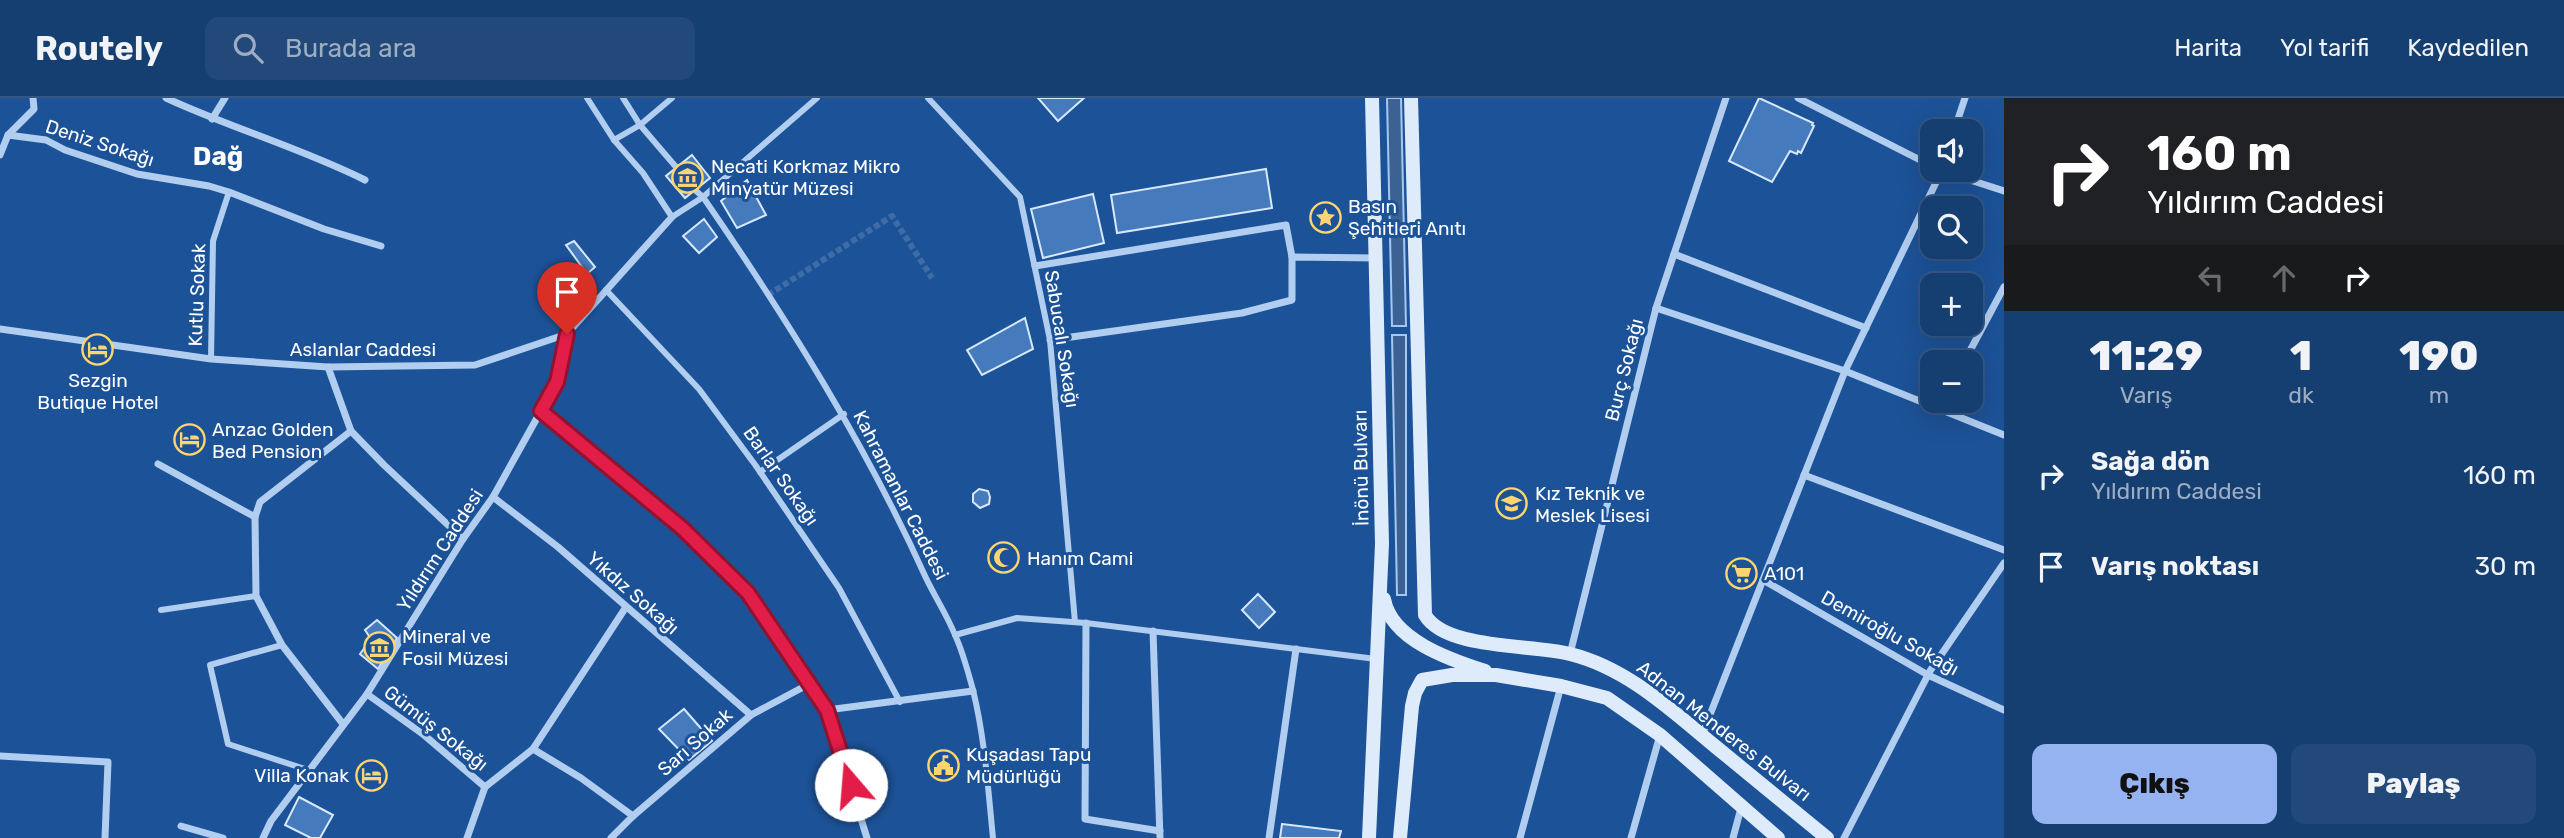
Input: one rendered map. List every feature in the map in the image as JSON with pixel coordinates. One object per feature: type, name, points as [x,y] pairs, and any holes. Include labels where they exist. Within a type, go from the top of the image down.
[{"type":"main road","name":"İnönü Bulvarı","points":[[1369,838],[1381,584],[1372,98]]},
{"type":"main road","name":"Adnan Menderes Bulvarı","points":[[1411,98],[1425,615],[1430,623],[1442,631],[1466,639],[1570,654],[1626,676],[1827,838]]},
{"type":"main road","points":[[1381,584],[1385,609],[1395,623],[1437,654],[1496,675],[1561,686],[1607,698],[1660,735],[1778,838]]},
{"type":"main road","points":[[1400,838],[1415,692],[1422,680],[1434,677],[1496,675]]},
{"type":"street","points":[[0,155],[8,135],[34,108],[33,98]]},
{"type":"street","points":[[166,98],[212,119],[327,161],[365,180]]},
{"type":"street","points":[[212,119],[225,98]]},
{"type":"street","points":[[587,98],[614,140],[643,173],[672,217],[704,197],[817,98]]},
{"type":"street","points":[[623,98],[640,125],[676,167]]},
{"type":"street","points":[[614,140],[640,125],[672,98]]},
{"type":"street","name":"Sabucalı Sokağı","points":[[928,98],[1020,197],[1050,340],[1075,622]]},
{"type":"street","name":"Burç Sokağı","points":[[1570,654],[1656,308],[1726,98]]},
{"type":"street","points":[[1798,98],[1920,160]]},
{"type":"street","points":[[1958,119],[1965,98]]},
{"type":"street","name":"Deniz Sokağı","points":[[8,135],[46,140],[137,174],[209,186],[324,229],[381,246]]},
{"type":"street","points":[[1702,736],[1845,371],[1935,182]]},
{"type":"street","points":[[1977,182],[2004,191]]},
{"type":"street","name":"Kahramanlar Caddesi","points":[[695,190],[704,197],[752,268],[844,414],[894,507],[932,592],[956,635],[973,691],[985,754],[993,838]]},
{"type":"street","name":"Kutlu Sokak","points":[[211,359],[213,241],[229,192]]},
{"type":"street","name":"Aslanlar Caddesi","points":[[0,329],[211,359],[328,367],[475,365],[567,334],[672,217]]},
{"type":"street","points":[[1035,266],[1286,225],[1292,257],[1292,300],[1242,313],[1050,340]]},
{"type":"street","points":[[1674,254],[1866,328]]},
{"type":"street","points":[[1292,257],[1377,257]]},
{"type":"street","points":[[1970,350],[2004,287]]},
{"type":"street","name":"Barlar Sokağı","points":[[606,290],[698,389],[760,472],[839,588],[900,702]]},
{"type":"street","points":[[1656,308],[1845,371],[1920,401]]},
{"type":"street","name":"Yıldırım Caddesi","points":[[264,838],[271,821],[367,694],[463,540],[493,497],[557,382],[567,334]]},
{"type":"street","points":[[328,367],[351,431],[463,540]]},
{"type":"street","points":[[541,411],[682,528],[748,593],[827,710],[867,838]]},
{"type":"street","points":[[1949,413],[2004,435]]},
{"type":"street","points":[[760,472],[844,414]]},
{"type":"street","points":[[343,723],[282,645],[256,596],[255,517],[260,502],[351,431]]},
{"type":"street","points":[[158,464],[255,517]]},
{"type":"street","points":[[1804,475],[2004,550]]},
{"type":"street","name":"Yıkdız Sokağı","points":[[493,497],[558,547],[751,715]]},
{"type":"street","points":[[1844,838],[1928,675],[2004,563]]},
{"type":"street","name":"Demiroğlu Sokağı","points":[[1763,580],[1928,675],[2004,710]]},
{"type":"street","points":[[161,610],[256,596]]},
{"type":"street","points":[[467,838],[485,787],[533,749],[626,607]]},
{"type":"street","points":[[956,635],[1017,618],[1086,623],[1378,659]]},
{"type":"street","points":[[1086,623],[1085,819],[1160,834],[1153,631]]},
{"type":"street","points":[[282,645],[210,666],[228,744],[309,770]]},
{"type":"street","points":[[1269,838],[1296,649]]},
{"type":"street","name":"Sarı Sokak","points":[[611,838],[751,715],[808,684]]},
{"type":"street","points":[[1520,838],[1561,686]]},
{"type":"street","points":[[827,710],[973,691]]},
{"type":"street","name":"Gümüş Sokağı","points":[[367,694],[442,749],[485,787]]},
{"type":"street","points":[[1631,838],[1660,735]]},
{"type":"street","points":[[533,749],[581,778],[633,816]]},
{"type":"street","points":[[0,756],[108,762],[105,838]]},
{"type":"street","points":[[1733,838],[1741,808]]},
{"type":"street","points":[[181,826],[223,838]]},
{"type":"water","points":[[1387,98],[1401,98],[1406,326],[1392,326]]},
{"type":"water","points":[[1392,335],[1406,335],[1406,595],[1397,595]]},
{"type":"building","points":[[1038,98],[1084,98],[1058,121]]},
{"type":"building","points":[[1759,98],[1813,123],[1814,126],[1801,153],[1790,151],[1772,182],[1729,161]]},
{"type":"building","points":[[692,155],[710,178],[685,198],[666,176]]},
{"type":"building","points":[[1266,169],[1272,208],[1117,233],[1111,195]]},
{"type":"building","points":[[747,180],[766,215],[737,228],[721,201]]},
{"type":"building","points":[[1093,194],[1104,243],[1043,258],[1031,209]]},
{"type":"building","points":[[704,219],[717,237],[699,253],[683,236]]},
{"type":"building","points":[[574,241],[595,267],[587,274],[566,245]]},
{"type":"building","points":[[1025,318],[1033,349],[982,375],[967,350]]},
{"type":"building","points":[[979,489],[988,491],[990,497],[989,504],[980,508],[973,502],[973,494]]},
{"type":"building","points":[[1258,594],[1275,612],[1259,628],[1242,610]]},
{"type":"building","name":"Mineral ve Fosil Müzesi","points":[[377,620],[397,638],[378,669],[360,654],[371,639],[365,630]]},
{"type":"building","points":[[684,709],[712,741],[689,760],[659,729]]},
{"type":"building","points":[[299,797],[333,815],[320,838],[311,838],[285,825]]},
{"type":"building","points":[[1282,824],[1341,831],[1339,838],[1280,838]]},
{"type":"tunnel","points":[[676,167],[695,190]]},
{"type":"tunnel","points":[[768,295],[892,216],[932,278]]},
{"type":"place","name":"Necati Korkmaz Mikro Minyatür Müzesi","points":[[688,177]]},
{"type":"place","name":"Basın Şehitleri Anıtı","points":[[1325,217]]},
{"type":"place","name":"Sezgin Butique Hotel","points":[[98,349]]},
{"type":"place","name":"Anzac Golden Bed Pension","points":[[189,440]]},
{"type":"place","name":"Kız Teknik ve Meslek Lisesi","points":[[1512,504]]},
{"type":"place","name":"Hanım Cami","points":[[1004,558]]},
{"type":"place","name":"A101","points":[[1741,573]]},
{"type":"place","name":"Mineral ve Fosil Müzesi","points":[[379,647]]},
{"type":"place","name":"Kuşadası Tapu Müdürlüğü","points":[[943,765]]},
{"type":"place","name":"Villa Konak","points":[[372,775]]},
{"type":"district","name":"Dağ","points":[[218,156]]},
{"type":"route","points":[[567,334],[557,382],[541,411],[682,528],[748,593],[827,710],[851,785]]}]
